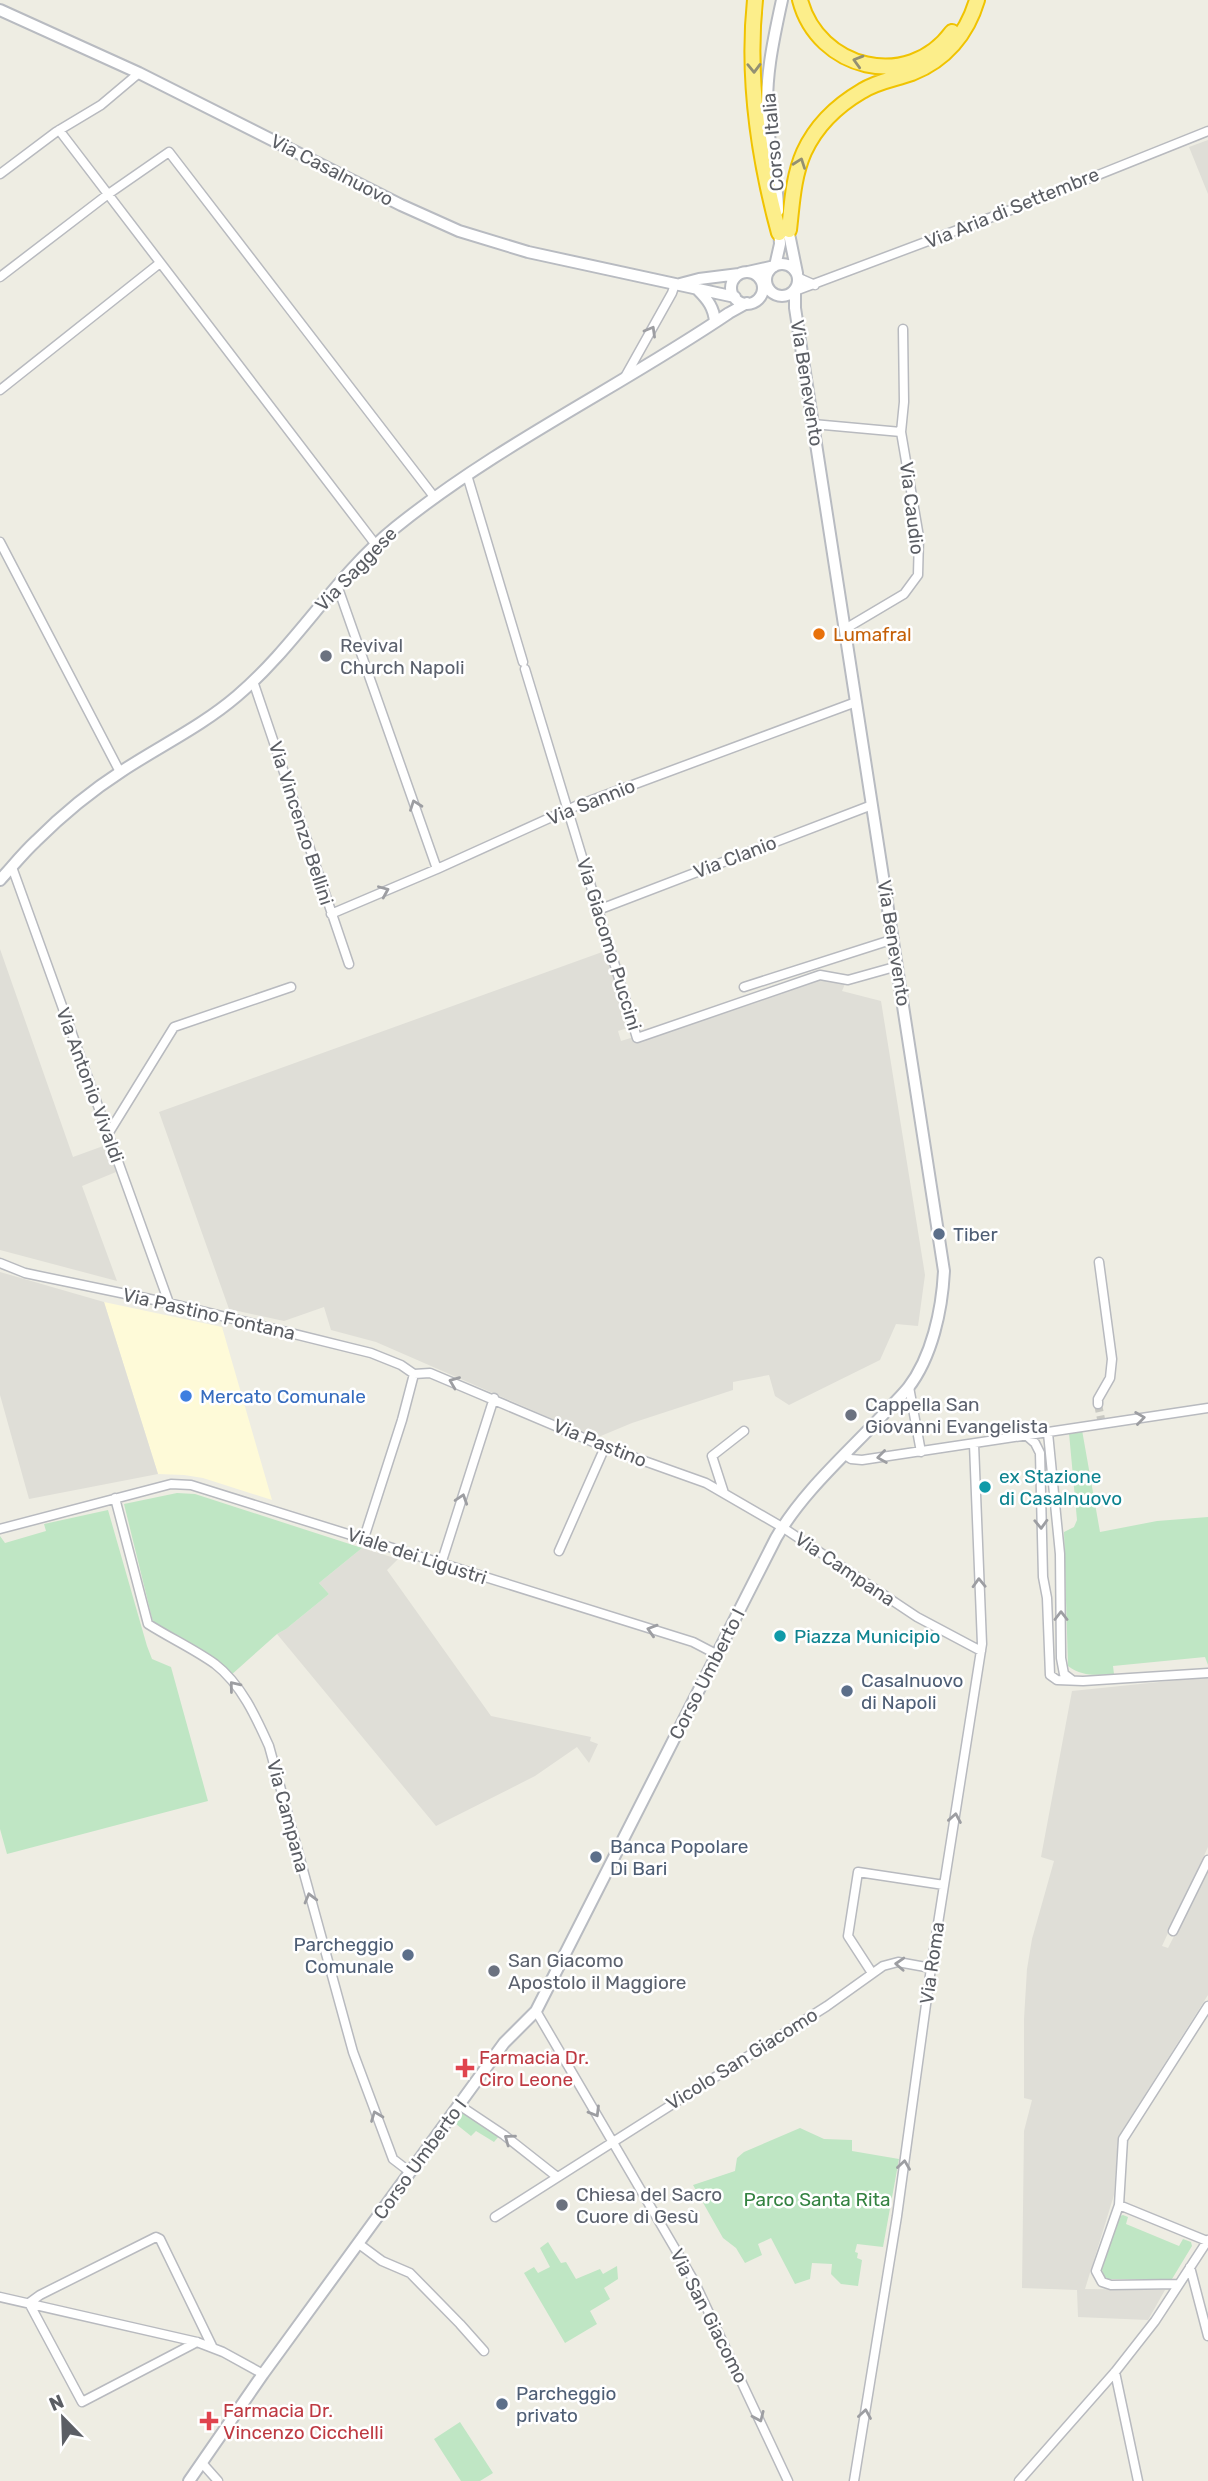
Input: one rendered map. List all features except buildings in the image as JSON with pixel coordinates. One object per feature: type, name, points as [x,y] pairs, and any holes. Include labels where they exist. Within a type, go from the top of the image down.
[{"type":"highway","points":[[755,0],[757,107],[768,187],[784,232]]},
{"type":"highway","points":[[800,0],[807,23],[827,46],[842,57],[878,66],[899,65],[932,51],[960,21],[968,0]]},
{"type":"highway","points":[[784,232],[794,179],[804,151],[833,111],[862,90],[912,73],[939,59],[956,42],[972,19],[977,0]]},
{"type":"main road","name":"Corso Italia","points":[[782,0],[769,63],[767,121],[784,232]]},
{"type":"main road","name":"Via Casalnuovo","points":[[0,10],[139,73],[438,222],[528,251],[734,297]]},
{"type":"main road","points":[[783,297],[774,295],[767,287],[766,277],[779,256],[784,232]]},
{"type":"main road","points":[[734,297],[751,303],[783,297],[795,291],[798,276],[784,232]]},
{"type":"main road","points":[[677,284],[775,266],[789,266],[798,276]]},
{"type":"main road","points":[[715,322],[734,297],[732,282],[744,273]]},
{"type":"main road","points":[[744,273],[760,278],[763,287],[761,296],[751,303]]},
{"type":"main road","points":[[698,290],[715,312],[715,322]]},
{"type":"main road","name":"Via Benevento","points":[[782,1527],[909,1387],[936,1322],[942,1300],[944,1271],[795,308],[795,291]]},
{"type":"main road","name":"Via Benevento","points":[[783,297],[795,308]]},
{"type":"main road","name":"Via Saggese","points":[[0,880],[60,818],[120,772],[198,725],[235,698],[337,585],[393,528],[467,475],[715,322],[751,303]]},
{"type":"main road","name":"Corso Umberto I","points":[[189,2481],[504,2043],[536,2011],[782,1527]]},
{"type":"street","points":[[0,174],[60,130],[101,105],[139,73]]},
{"type":"street","points":[[60,130],[376,545]]},
{"type":"street","name":"Via Aria di Settembre","points":[[795,291],[1008,211],[1208,131]]},
{"type":"street","points":[[0,277],[107,195],[169,152],[435,498]]},
{"type":"street","points":[[0,390],[160,263]]},
{"type":"street","points":[[798,276],[815,285]]},
{"type":"street","points":[[625,377],[677,284]]},
{"type":"street","name":"Via Caudio","points":[[845,629],[904,594],[918,575],[919,537],[901,432],[904,401],[903,329]]},
{"type":"street","points":[[813,424],[901,432]]},
{"type":"street","name":"Via Giacomo Puccini","points":[[467,475],[637,1038],[820,975],[848,980],[898,967]]},
{"type":"street","points":[[0,542],[120,772]]},
{"type":"street","points":[[337,585],[437,869]]},
{"type":"street","name":"Via Vincenzo Bellini","points":[[253,681],[348,964]]},
{"type":"street","name":"Via Sannio","points":[[331,914],[568,811],[856,702]]},
{"type":"street","name":"Via Clanio","points":[[598,910],[872,805]]},
{"type":"street","name":"Via Antonio Vivaldi","points":[[12,867],[169,1303]]},
{"type":"street","points":[[744,987],[894,939]]},
{"type":"street","points":[[108,1134],[174,1027],[290,987]]},
{"type":"street","points":[[1098,1404],[1110,1378],[1112,1359],[1099,1262]]},
{"type":"street","name":"Via Pastino Fontana","points":[[0,1263],[25,1273],[169,1303],[371,1353],[401,1365],[414,1374]]},
{"type":"street","name":"Via Pastino","points":[[414,1374],[430,1373],[605,1447],[706,1483],[782,1527]]},
{"type":"street","points":[[364,1538],[414,1374]]},
{"type":"street","points":[[909,1387],[921,1452]]},
{"type":"street","points":[[441,1564],[494,1398]]},
{"type":"street","points":[[845,1455],[851,1459],[862,1460],[1048,1433],[1101,1421],[1208,1408]]},
{"type":"street","points":[[724,1493],[712,1456],[744,1431]]},
{"type":"street","points":[[1048,1433],[1060,1554],[1061,1658],[1064,1674],[1072,1680]]},
{"type":"street","points":[[1027,1436],[1035,1443],[1040,1453],[1048,1668],[1054,1679],[1208,1673]]},
{"type":"street","name":"Via Roma","points":[[853,2481],[897,2216],[944,1885],[981,1651],[974,1444]]},
{"type":"street","points":[[559,1551],[605,1447]]},
{"type":"street","name":"Viale dei Ligustri","points":[[0,1529],[171,1484],[191,1485],[693,1642],[716,1654]]},
{"type":"street","name":"Via Campana","points":[[115,1498],[148,1625],[215,1665],[233,1682],[254,1712],[269,1746],[352,2052],[393,2160],[410,2172]]},
{"type":"street","name":"Via Campana","points":[[782,1527],[916,1617],[981,1651]]},
{"type":"street","points":[[1173,1931],[1208,1860]]},
{"type":"street","points":[[872,1973],[848,1936],[858,1872],[944,1885]]},
{"type":"street","name":"Vicolo San Giacomo","points":[[495,2217],[827,2006],[891,1962],[932,1968]]},
{"type":"street","points":[[1179,2284],[1111,2285],[1099,2279],[1097,2267],[1119,2204],[1123,2138],[1208,2006]]},
{"type":"street","name":"Via San Giacomo","points":[[536,2011],[694,2281],[788,2481]]},
{"type":"street","points":[[459,2105],[504,2135],[556,2176]]},
{"type":"street","points":[[1019,2481],[1115,2372],[1155,2321],[1207,2240],[1119,2204]]},
{"type":"street","points":[[29,2303],[156,2237],[160,2239],[212,2346]]},
{"type":"street","points":[[359,2244],[382,2261],[410,2273],[484,2351]]},
{"type":"street","points":[[1190,2267],[1208,2336]]},
{"type":"street","points":[[0,2297],[212,2346],[263,2375]]},
{"type":"street","points":[[29,2303],[82,2402],[197,2342]]},
{"type":"street","points":[[1115,2372],[1138,2481]]},
{"type":"street","points":[[202,2463],[218,2481]]},
{"type":"shaded area","points":[[1208,140],[1208,194],[1189,147]]},
{"type":"shaded area","points":[[0,949],[73,1157],[106,1145],[114,1166],[116,1172],[82,1186],[117,1281],[0,1250]]},
{"type":"shaded area","points":[[605,951],[631,1027],[618,1031],[621,1041],[820,978],[848,977],[842,991],[881,1001],[925,1275],[918,1326],[896,1324],[880,1360],[789,1405],[775,1396],[769,1375],[733,1382],[733,1390],[632,1423],[596,1438],[376,1342],[331,1330],[324,1307],[284,1321],[229,1309],[159,1112]]},
{"type":"shaded area","points":[[0,1272],[104,1302],[158,1474],[29,1499],[0,1395]]},
{"type":"shaded area","points":[[104,1302],[222,1327],[272,1500],[203,1478],[158,1474]]},
{"type":"shaded area","points":[[362,1548],[398,1559],[387,1570],[491,1716],[591,1737],[590,1741],[598,1744],[589,1763],[577,1747],[535,1776],[436,1826],[277,1634],[329,1594],[319,1583]]},
{"type":"shaded area","points":[[1208,1677],[1208,1847],[1162,1946],[1168,1948],[1208,1869],[1208,1995],[1118,2137],[1114,2195],[1085,2289],[1165,2290],[1148,2320],[1078,2317],[1077,2290],[1022,2288],[1024,2131],[1032,2100],[1024,2098],[1027,1969],[1032,1939],[1054,1861],[1041,1857],[1072,1691]]},
{"type":"green space","points":[[1082,1430],[1100,1532],[1157,1521],[1208,1517],[1208,1665],[1205,1657],[1113,1666],[1114,1674],[1095,1675],[1084,1674],[1068,1666],[1064,1532],[1074,1527],[1077,1520],[1069,1433]]},
{"type":"green space","points":[[177,1493],[195,1494],[362,1548],[319,1583],[329,1594],[277,1634],[230,1676],[212,1658],[153,1622],[124,1504]]},
{"type":"green space","points":[[108,1510],[152,1659],[171,1667],[208,1801],[7,1854],[0,1829],[0,1536],[5,1543],[46,1531],[44,1524]]},
{"type":"green space","points":[[464,2111],[500,2135],[494,2142],[476,2131],[471,2136],[456,2124]]},
{"type":"green space","name":"Parco Santa Rita","points":[[800,2128],[824,2139],[852,2140],[852,2151],[899,2159],[883,2247],[857,2244],[855,2252],[858,2253],[857,2258],[862,2260],[858,2286],[841,2284],[831,2274],[832,2264],[812,2263],[810,2279],[795,2284],[771,2238],[758,2244],[762,2255],[745,2263],[736,2248],[723,2238],[693,2185],[735,2171],[737,2158],[744,2152]]},
{"type":"green space","points":[[1120,2216],[1128,2217],[1126,2224],[1179,2246],[1183,2239],[1191,2242],[1192,2246],[1172,2279],[1106,2279],[1103,2276],[1102,2269]]},
{"type":"green space","points":[[548,2242],[561,2263],[566,2262],[576,2279],[600,2269],[603,2274],[617,2266],[618,2279],[604,2288],[610,2299],[590,2311],[597,2324],[565,2343],[524,2273],[534,2267],[538,2273],[550,2267],[540,2248]]},
{"type":"green space","points":[[460,2422],[493,2473],[480,2481],[461,2481],[434,2439]]},
{"type":"tunnel","points":[[1098,1404],[1101,1419]]},
{"type":"place","name":"Lumafral","points":[[819,634]]},
{"type":"place","name":"Revival Church Napoli","points":[[326,656]]},
{"type":"place","name":"Tiber","points":[[939,1234]]},
{"type":"place","name":"Mercato Comunale","points":[[186,1396]]},
{"type":"place","name":"Cappella San Giovanni Evangelista","points":[[851,1415]]},
{"type":"place","name":"ex Stazione di Casalnuovo","points":[[985,1487]]},
{"type":"place","name":"Piazza Municipio","points":[[780,1636]]},
{"type":"place","name":"Casalnuovo di Napoli","points":[[847,1691]]},
{"type":"place","name":"Banca Popolare Di Bari","points":[[596,1857]]},
{"type":"place","name":"Parcheggio Comunale","points":[[408,1955]]},
{"type":"place","name":"San Giacomo Apostolo il Maggiore","points":[[494,1971]]},
{"type":"place","name":"Farmacia Dr. Ciro Leone","points":[[465,2068]]},
{"type":"place","name":"Chiesa del Sacro Cuore di Gesù","points":[[562,2205]]},
{"type":"place","name":"Parcheggio privato","points":[[502,2404]]},
{"type":"place","name":"Farmacia Dr. Vincenzo Cicchelli","points":[[209,2421]]}]
